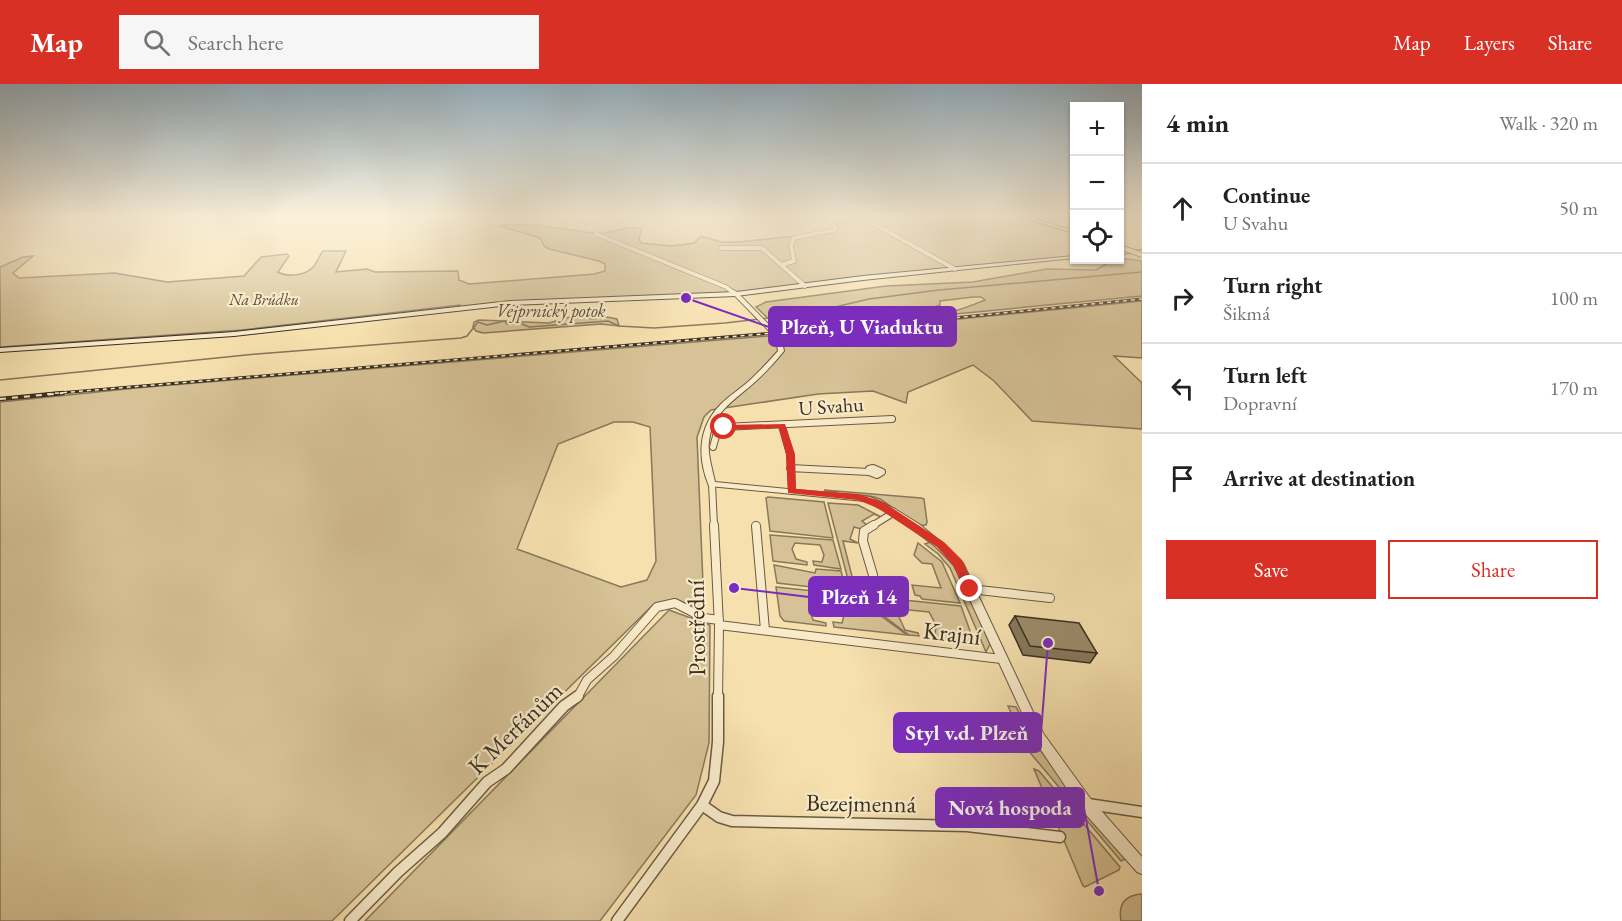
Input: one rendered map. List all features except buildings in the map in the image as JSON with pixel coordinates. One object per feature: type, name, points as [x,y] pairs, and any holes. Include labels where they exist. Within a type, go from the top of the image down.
[{"type":"main road","points":[[0,350],[234,334],[511,303],[736,294],[955,268],[1070,257]]},
{"type":"street","points":[[645,254],[726,287],[736,294]]},
{"type":"street","points":[[769,254],[805,286]]},
{"type":"street","points":[[781,265],[794,261],[793,254]]},
{"type":"street","points":[[930,254],[955,268]]},
{"type":"street","name":"Prostřední","points":[[617,921],[702,806],[714,782],[717,765],[719,622],[712,484],[703,451],[707,427],[721,408],[770,367],[781,351],[779,338],[736,294]]},
{"type":"street","name":"U Svahu","points":[[713,447],[718,429],[724,427],[892,419]]},
{"type":"street","points":[[782,426],[790,454],[792,491]]},
{"type":"street","points":[[790,468],[869,472]]},
{"type":"street","points":[[712,484],[858,497],[880,504],[941,544],[958,563],[1039,737],[1085,803],[1142,867]]},
{"type":"street","points":[[873,575],[863,541],[864,531],[893,513]]},
{"type":"street","points":[[756,526],[765,630]]},
{"type":"street","points":[[970,589],[1050,598]]},
{"type":"street","name":"K Merfánům","points":[[350,921],[398,872],[442,833],[487,782],[506,769],[564,706],[576,699],[587,680],[614,656],[657,607],[675,603],[704,618],[719,622]]},
{"type":"street","name":"Krajní","points":[[719,622],[765,630],[1001,658]]},
{"type":"street","points":[[1085,803],[1142,812]]},
{"type":"street","name":"Bezejmenná","points":[[702,806],[719,817],[732,821],[967,826],[1060,837]]},
{"type":"green space","name":"Na Brůdku","points":[[286,254],[289,256],[278,272],[286,275],[309,271],[321,254],[345,254],[336,272],[367,269],[375,272],[458,271],[459,280],[469,284],[594,274],[605,271],[605,264],[570,254],[1070,254],[1070,257],[863,278],[736,294],[563,300],[460,308],[460,305],[242,330],[0,347],[0,267],[23,257],[33,256],[13,273],[19,278],[115,273],[167,282],[244,276],[261,257]]},
{"type":"green space","points":[[1124,259],[1142,261],[1142,296],[778,331],[776,328],[792,323],[780,321],[774,324],[756,307],[766,302],[886,286],[973,282],[1047,269],[1096,270],[1106,264],[1124,264]],"holes":[[[973,297],[981,297],[985,300],[958,310],[944,312],[931,310],[940,305],[940,301]]]},
{"type":"green space","points":[[1142,301],[1142,358],[1114,356],[1142,383],[1142,429],[1032,421],[994,381],[973,365],[908,392],[906,403],[873,391],[818,394],[711,410],[704,417],[697,437],[704,609],[676,600],[653,605],[332,921],[0,921],[0,402],[136,388],[888,326]],"holes":[[[614,422],[633,422],[650,427],[656,561],[647,580],[621,587],[517,549],[558,444]]]},
{"type":"green space","points":[[577,315],[592,319],[607,317],[617,319],[619,326],[601,324],[483,333],[476,331],[473,327],[474,322],[479,320],[549,323]]},
{"type":"green space","points":[[824,490],[921,498],[924,499],[927,522],[926,525],[914,523],[885,502],[874,497],[837,494]]},
{"type":"green space","points":[[766,498],[824,502],[833,538],[770,531]]},
{"type":"green space","points":[[828,503],[858,505],[881,517],[874,514],[862,521],[867,525],[861,529],[854,527],[850,539],[858,543],[843,541],[855,588],[902,594],[903,596],[851,591]]},
{"type":"green space","points":[[770,535],[833,540],[841,569],[814,565],[813,561],[822,562],[824,555],[820,545],[795,543],[792,549],[796,559],[807,562],[807,565],[773,561]]},
{"type":"green space","points":[[930,542],[951,562],[966,588],[990,644],[986,652],[950,568],[925,544]]},
{"type":"green space","points":[[918,543],[942,562],[960,603],[922,599],[915,595],[912,585],[941,588],[932,564],[922,563],[914,555]]},
{"type":"green space","points":[[774,565],[815,573],[816,569],[841,571],[846,591],[777,583]]},
{"type":"green space","points":[[776,587],[852,595],[907,635],[834,627],[833,622],[842,623],[844,615],[840,602],[812,600],[809,607],[813,620],[826,623],[826,626],[784,621],[780,616]]},
{"type":"green space","points":[[856,595],[961,606],[974,642],[927,638],[925,632],[935,634],[936,625],[929,612],[900,609],[899,617],[905,630],[918,633],[919,636],[909,635]]},
{"type":"green space","points":[[669,610],[710,625],[709,743],[696,795],[600,921],[365,921]]},
{"type":"green space","points":[[1008,706],[1016,707],[1036,743],[1024,742]]},
{"type":"green space","points":[[1027,749],[1041,751],[1080,804],[1127,858],[1121,861]]},
{"type":"green space","points":[[1034,769],[1039,771],[1120,867],[1119,870],[1083,886]]},
{"type":"green space","points":[[1142,894],[1142,921],[1121,921],[1122,905],[1127,898]]},
{"type":"waterway","name":"Vejprnický potok","points":[[0,380],[257,354],[461,338],[467,336],[478,322],[487,325],[505,321],[507,324],[520,323],[529,327],[608,321],[619,326],[654,328],[725,323],[805,314],[869,299],[939,290],[1142,272]]},
{"type":"railway","points":[[47,394],[953,318],[1142,299]]},
{"type":"railway","points":[[0,399],[63,393]]},
{"type":"place","name":"Plzeň, U Viaduktu","points":[[686,298]]},
{"type":"place","name":"Plzeň 14","points":[[734,588]]},
{"type":"place","name":"Styl v.d. Plzeň","points":[[1048,643]]},
{"type":"place","name":"Nová hospoda","points":[[1099,891]]},
{"type":"route","points":[[724,427],[782,426],[790,454],[792,491],[858,497],[880,504],[941,544],[958,563],[970,589]]}]
